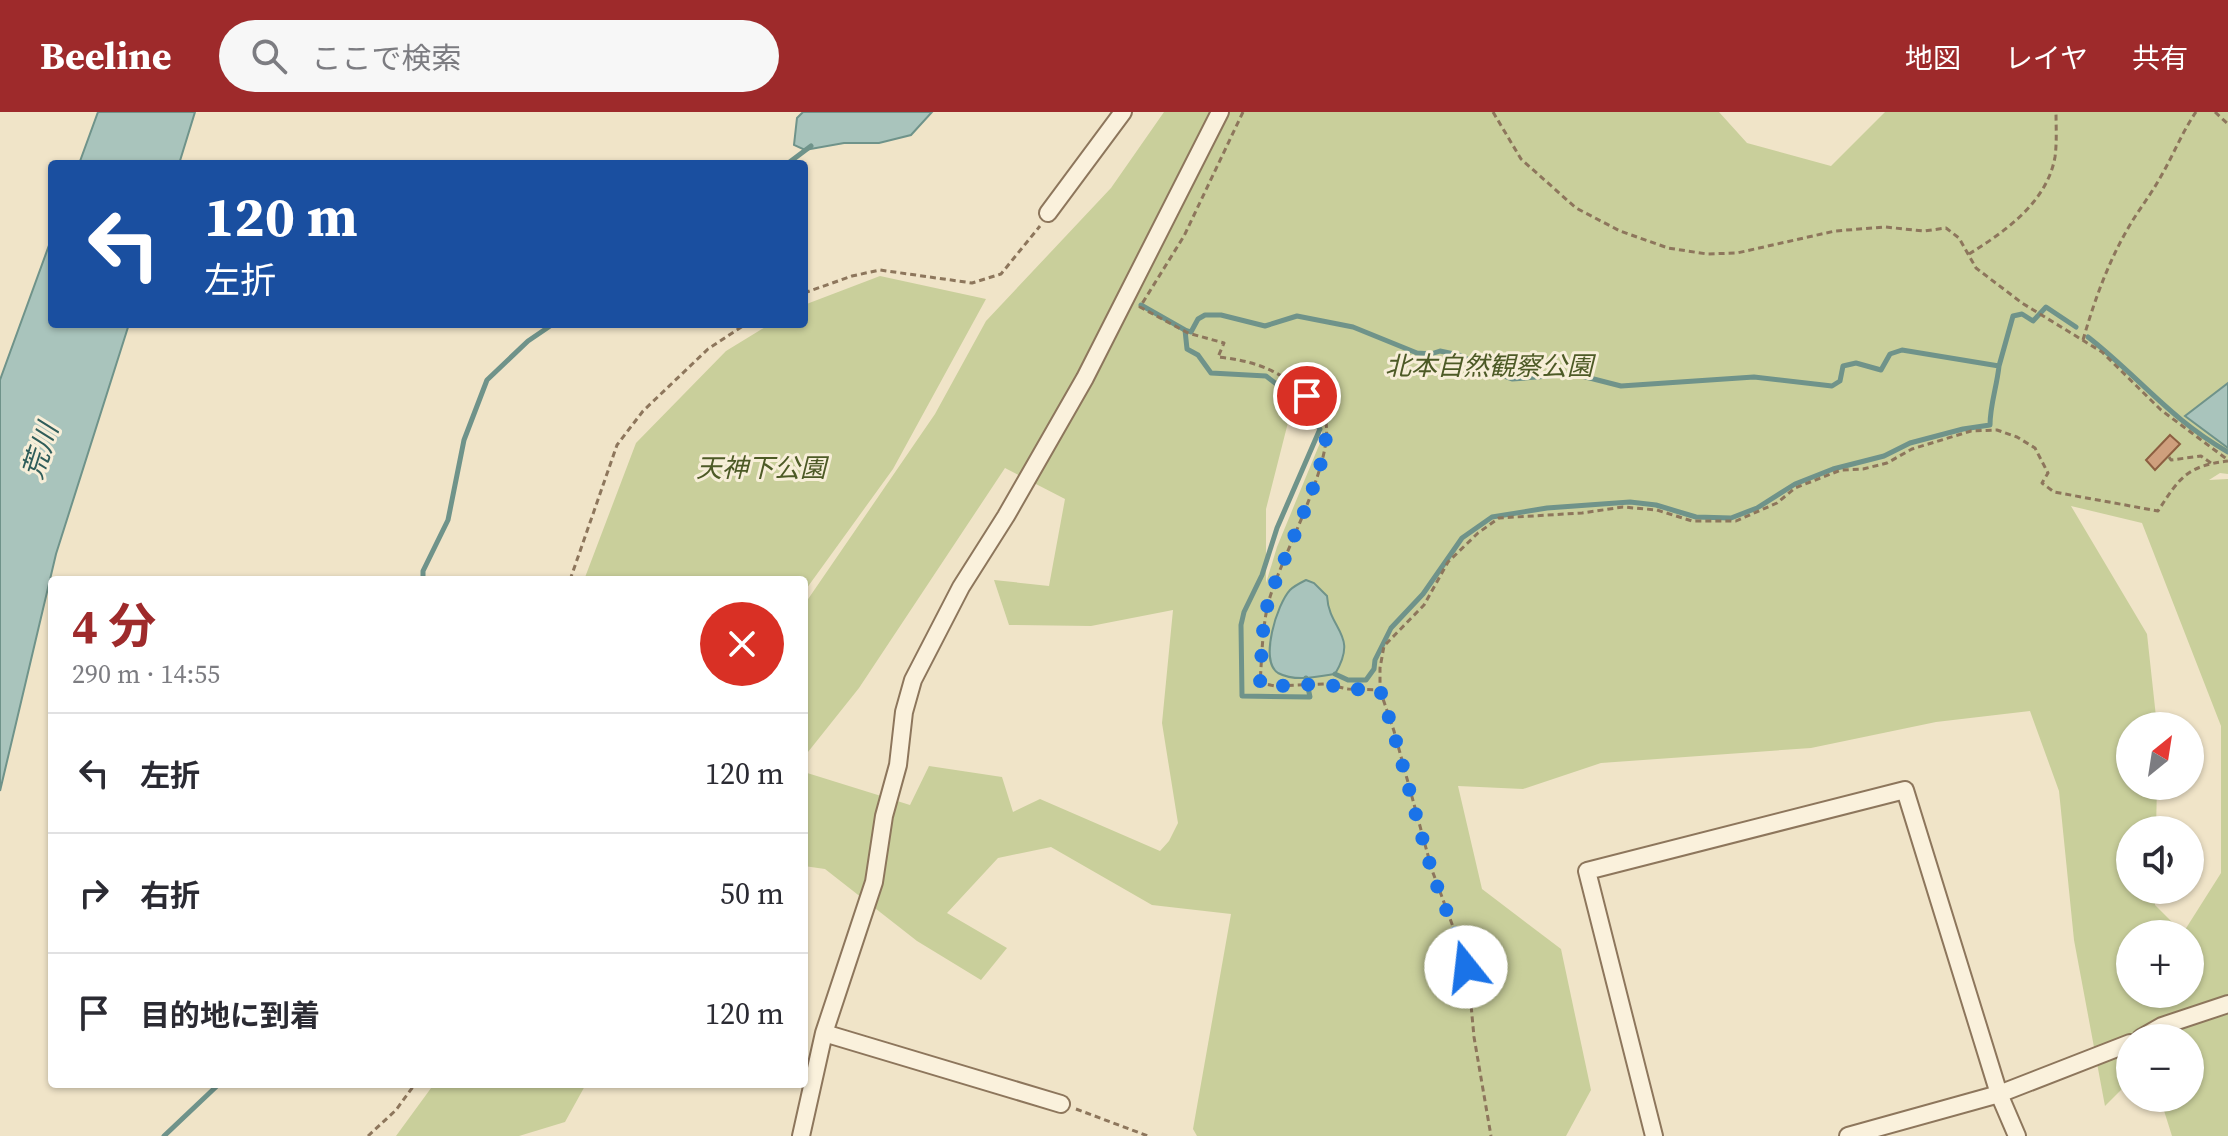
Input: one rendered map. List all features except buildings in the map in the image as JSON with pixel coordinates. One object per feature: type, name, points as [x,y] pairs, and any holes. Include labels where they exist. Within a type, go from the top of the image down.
[{"type":"street","points":[[1048,213],[1123,112]]},
{"type":"street","points":[[801,1136],[824,1033],[874,882],[884,816],[898,765],[904,712],[913,680],[961,587],[1006,516],[1085,378],[1220,112]]},
{"type":"street","points":[[1654,1136],[1587,871],[1905,790],[1999,1094],[2017,1136]]},
{"type":"street","points":[[2168,1024],[2228,1004]]},
{"type":"street","points":[[824,1033],[1061,1104]]},
{"type":"street","points":[[1848,1136],[1999,1094],[2116,1048]]},
{"type":"path","points":[[1243,112],[1184,236],[1140,307],[1188,333],[1224,343],[1218,357],[1238,359],[1271,369],[1292,382],[1321,410],[1326,421],[1326,437],[1309,497],[1268,604],[1260,683],[1275,686],[1325,684],[1348,689],[1380,690]]},
{"type":"path","points":[[1493,112],[1521,159],[1576,208],[1620,231],[1668,248],[1707,254],[1737,253],[1835,231],[1885,227],[1924,231],[1946,228],[1959,238],[1976,268],[2011,295],[2102,352],[2161,410],[2228,461]]},
{"type":"path","points":[[1969,254],[1990,241],[2038,198],[2055,158],[2056,112]]},
{"type":"path","points":[[2083,340],[2095,298],[2126,233],[2196,112]]},
{"type":"path","points":[[2215,112],[2228,124]]},
{"type":"path","points":[[808,292],[880,270],[972,283],[1001,274],[1048,213]]},
{"type":"path","points":[[571,576],[617,445],[643,411],[708,349],[740,328]]},
{"type":"path","points":[[1491,1136],[1462,951],[1432,870],[1380,690],[1384,646],[1424,605],[1448,562],[1478,533],[1499,518],[1623,507],[1657,510],[1692,521],[1736,521],[1777,503],[1795,488],[1841,470],[1887,463],[1912,449],[1971,431],[1997,430],[2035,448],[2048,473],[2042,483],[2054,492],[2158,511],[2186,473],[2211,463],[2228,461]]},
{"type":"path","points":[[2169,457],[2171,460],[2201,456],[2211,463]]},
{"type":"path","points":[[368,1136],[396,1110],[412,1088]]},
{"type":"path","points":[[1061,1104],[1148,1136]]},
{"type":"green space","name":"北本自然観察公園","points":[[1164,112],[1719,112],[1747,143],[1831,166],[1885,112],[2228,112],[2228,474],[2220,473],[2209,480],[2228,479],[2228,1136],[2172,1136],[2164,1112],[2204,1112],[2204,1024],[2116,1024],[2116,1095],[2105,1106],[2074,940],[2059,791],[2030,711],[1936,722],[1811,748],[1601,763],[1523,789],[1458,786],[1482,889],[1561,949],[1591,1090],[1566,1136],[1197,1136],[1193,1129],[1231,914],[1152,905],[1051,847],[998,858],[947,913],[1007,948],[981,980],[917,941],[825,869],[808,867],[808,773],[910,805],[929,766],[1002,777],[1013,812],[1040,799],[1160,851],[1178,823],[1162,723],[1173,610],[1091,626],[1009,625],[994,580],[1049,586],[1065,499],[1005,468],[859,688],[808,752],[808,599],[935,414],[986,321],[1111,188]],"holes":[[[1296,391],[1322,421],[1322,438],[1277,547],[1266,583],[1266,509]]]},
{"type":"green space","name":"天神下公園","points":[[880,276],[986,299],[893,469],[808,586],[808,576],[586,576],[636,443],[726,351],[763,328],[808,328],[808,303]]},
{"type":"green space","points":[[431,1088],[584,1088],[565,1122],[519,1136],[396,1136]]},
{"type":"water","points":[[98,112],[195,112],[180,160],[80,160]]},
{"type":"water","points":[[803,112],[932,112],[911,135],[879,143],[844,143],[805,150],[794,145],[797,118]]},
{"type":"water","name":"荒川","points":[[48,248],[48,328],[128,328],[51,576],[48,576],[48,588],[0,791],[0,380]]},
{"type":"water","points":[[2228,383],[2228,448],[2185,416]]},
{"type":"water","points":[[1306,580],[1314,583],[1327,596],[1332,617],[1344,641],[1342,661],[1335,674],[1292,677],[1278,673],[1273,667],[1270,645],[1275,619],[1285,597]]},
{"type":"waterway","points":[[792,160],[811,146]]},
{"type":"waterway","points":[[1141,305],[1185,330],[1187,349],[1198,355],[1211,373],[1266,376],[1296,399],[1320,429],[1277,528],[1241,625],[1242,696],[1310,697],[1306,678]]},
{"type":"waterway","points":[[1185,330],[1191,332],[1198,319],[1205,315],[1221,315],[1265,326],[1297,316],[1353,327],[1417,353],[1440,351],[1459,355],[1512,379],[1574,374],[1621,386],[1754,377],[1832,386],[1840,381],[1843,366],[1856,363],[1881,370],[1890,354],[1902,350],[1999,366],[2013,316],[2022,314],[2033,321],[2046,307],[2076,327]]},
{"type":"waterway","points":[[423,576],[448,520],[464,440],[487,380],[528,341],[547,328]]},
{"type":"waterway","points":[[2088,337],[2189,426],[2228,452]]},
{"type":"waterway","points":[[1335,674],[1348,680],[1366,680],[1374,669],[1375,660],[1391,628],[1423,594],[1462,538],[1492,517],[1547,508],[1630,502],[1656,505],[1696,517],[1731,518],[1757,508],[1795,484],[1833,469],[1884,456],[1910,443],[1990,425],[1999,366]]},
{"type":"waterway","points":[[164,1136],[215,1088]]},
{"type":"route","points":[[1307,396],[1321,410],[1326,421],[1326,437],[1309,497],[1268,604],[1260,683],[1275,686],[1325,684],[1348,689],[1380,690],[1432,870],[1466,967]]}]
